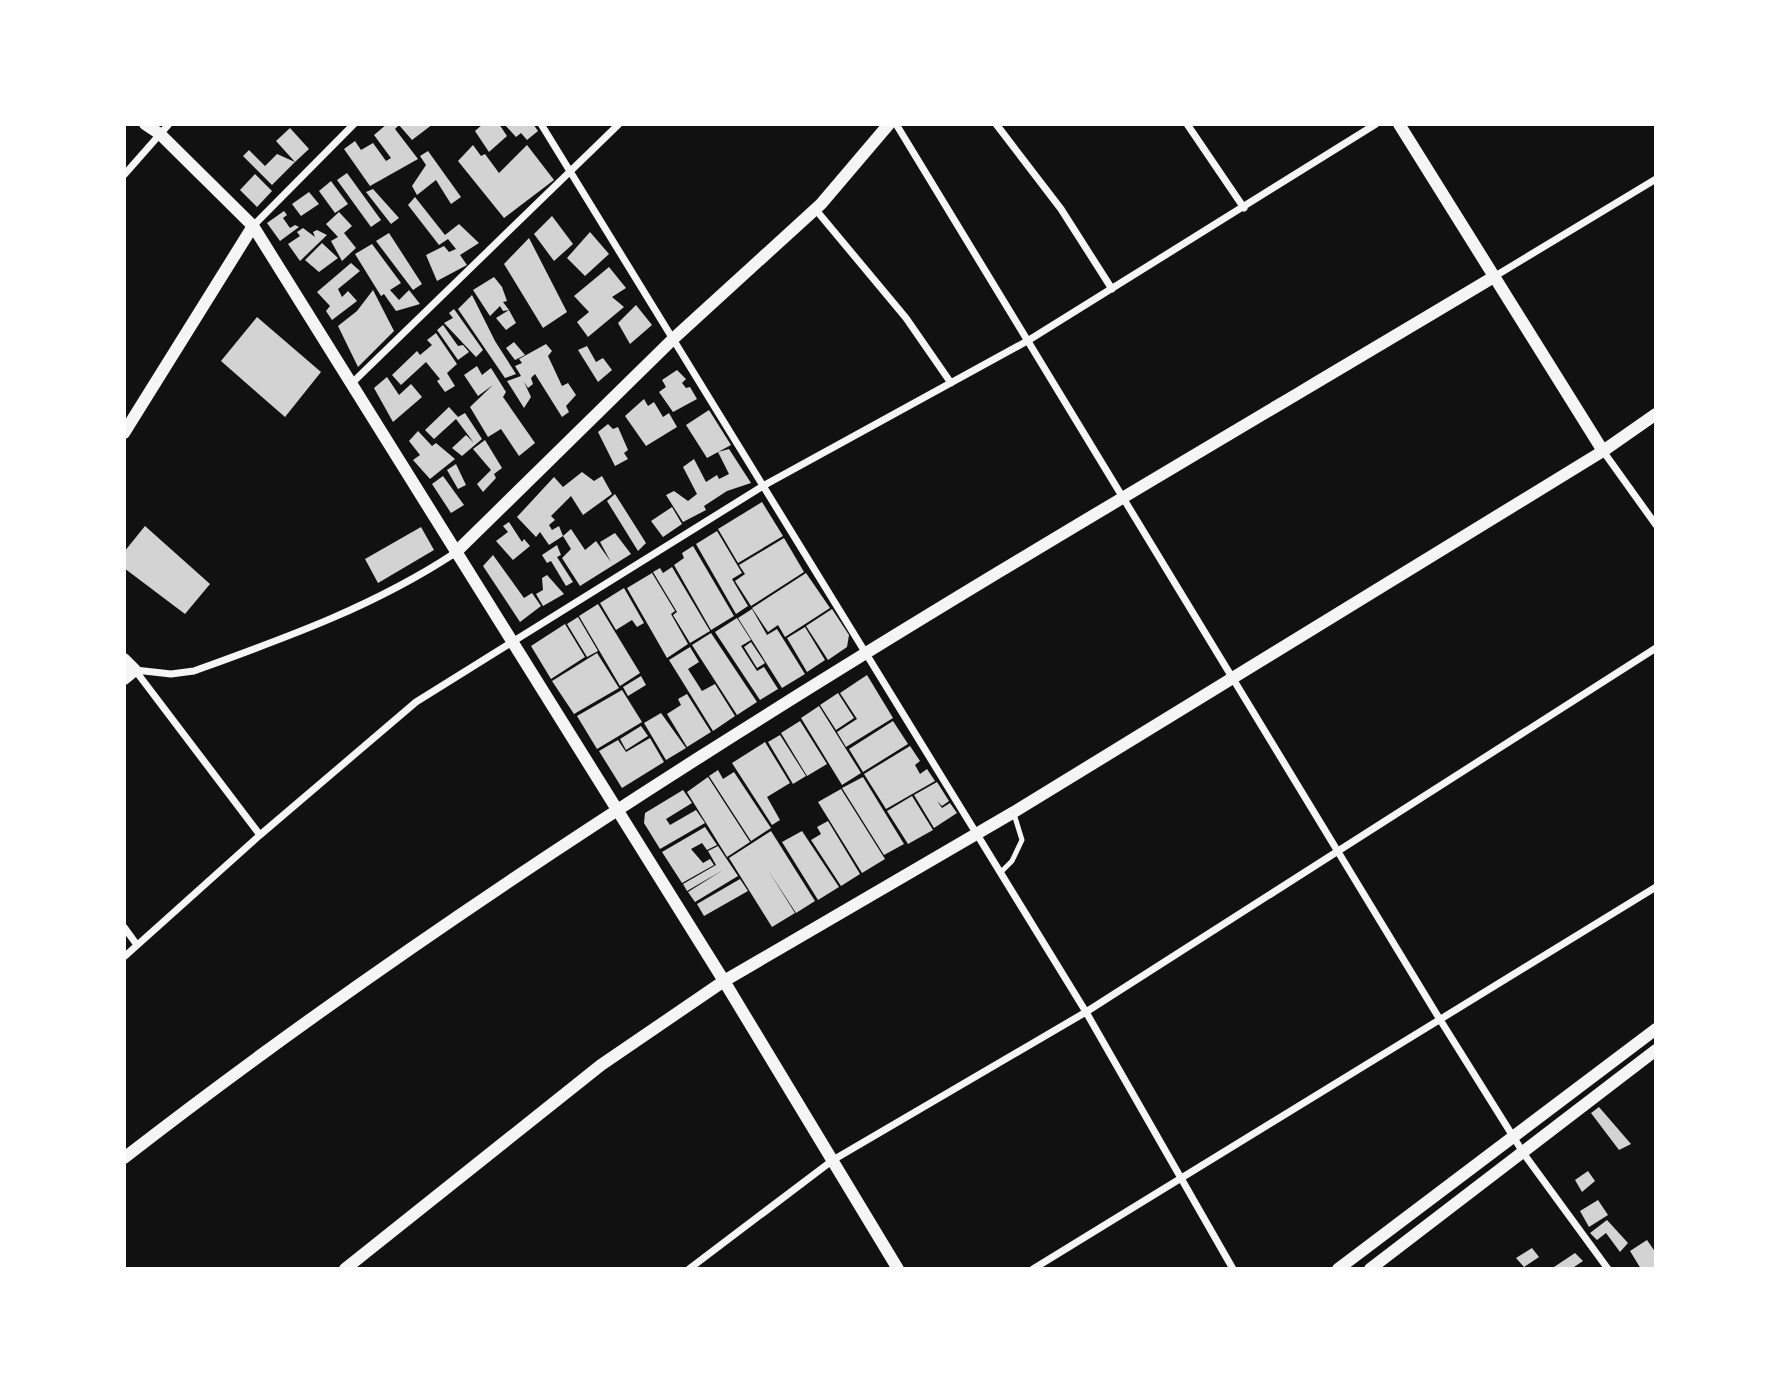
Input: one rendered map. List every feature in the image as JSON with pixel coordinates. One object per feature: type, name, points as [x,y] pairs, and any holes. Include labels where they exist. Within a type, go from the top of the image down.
[{"type":"street","points":[[145,124],[165,129],[253,226],[724,981],[898,1269]]},
{"type":"street","points":[[124,433],[253,226],[354,124]]},
{"type":"street","points":[[541,124],[1086,1013],[1233,1269]]},
{"type":"street","points":[[351,384],[619,124]]},
{"type":"street","points":[[124,679],[135,670],[171,674],[194,671],[328,622],[387,594],[455,552],[673,340],[816,210],[889,124]]},
{"type":"street","points":[[896,124],[1235,678],[1336,853],[1524,1154],[1608,1269]]},
{"type":"street","points":[[996,124],[1061,209],[1112,289]]},
{"type":"street","points":[[1187,124],[1244,208]]},
{"type":"street","points":[[124,957],[260,835],[416,702],[763,486],[1029,340],[1376,124]]},
{"type":"street","points":[[1399,124],[1492,278],[1604,451],[1656,525]]},
{"type":"street","points":[[124,175],[165,129]]},
{"type":"street","points":[[124,1158],[405,951],[864,652],[1656,179]]},
{"type":"street","points":[[816,210],[906,318],[951,383]]},
{"type":"street","points":[[345,1269],[601,1065],[724,981],[977,834],[1235,678],[1604,451],[1656,414]]},
{"type":"street","points":[[689,1269],[833,1160],[1086,1013],[1656,648]]},
{"type":"street","points":[[124,659],[260,835]]},
{"type":"street","points":[[1033,1269],[1656,887]]},
{"type":"street","points":[[124,927],[137,945]]},
{"type":"street","points":[[1338,1269],[1656,1029]]},
{"type":"street","points":[[1370,1269],[1524,1154],[1656,1050]]},
{"type":"lane","points":[[1000,873],[1012,861],[1022,840],[1014,812]]},
{"type":"building","points":[[387,124],[433,124],[412,140],[399,125],[395,129],[418,159],[370,186],[344,149],[355,141],[361,150],[373,143],[386,161],[391,158],[374,135]]},
{"type":"building","points":[[483,124],[499,124],[507,136],[489,152],[475,131]]},
{"type":"building","points":[[504,124],[533,124],[538,131],[527,140],[521,133],[516,137]]},
{"type":"building","points":[[290,128],[309,149],[295,162],[276,141]]},
{"type":"building","points":[[473,145],[481,156],[485,154],[499,173],[527,145],[554,180],[504,218],[458,161]]},
{"type":"building","points":[[249,150],[265,166],[277,154],[295,162],[272,185],[243,156]]},
{"type":"building","points":[[428,151],[461,197],[451,204],[436,180],[417,195],[412,186],[426,165],[420,156]]},
{"type":"building","points":[[347,173],[381,220],[371,227],[337,180]]},
{"type":"building","points":[[255,174],[272,191],[257,207],[240,190]]},
{"type":"building","points":[[331,181],[348,204],[335,213],[319,191]]},
{"type":"building","points":[[373,189],[399,218],[391,224],[366,192]]},
{"type":"building","points":[[309,192],[319,204],[301,216],[292,204]]},
{"type":"building","points":[[415,197],[445,235],[459,224],[479,243],[460,255],[467,265],[437,281],[426,255],[444,246],[449,252],[456,249],[448,239],[439,245],[408,205]]},
{"type":"building","points":[[284,211],[287,215],[283,218],[290,228],[295,225],[299,227],[280,241],[267,223]]},
{"type":"building","points":[[339,212],[352,226],[344,233],[356,248],[342,261],[331,241],[338,237],[326,224]]},
{"type":"building","points":[[552,216],[573,244],[554,261],[534,234]]},
{"type":"building","points":[[303,228],[315,237],[313,232],[317,230],[327,235],[300,261],[288,244],[300,236],[297,232]]},
{"type":"building","points":[[590,232],[609,254],[585,276],[567,258]]},
{"type":"building","points":[[389,233],[422,284],[413,290],[376,241]]},
{"type":"building","points":[[529,238],[567,312],[543,328],[504,264]]},
{"type":"building","points":[[322,243],[338,258],[319,272],[305,260]]},
{"type":"building","points":[[372,244],[401,283],[390,290],[399,300],[409,290],[420,304],[396,311],[384,294],[381,296],[355,254]]},
{"type":"building","points":[[351,263],[360,271],[338,289],[342,297],[348,291],[357,301],[332,320],[326,311],[330,306],[317,292]]},
{"type":"building","points":[[609,267],[626,288],[612,297],[624,307],[588,337],[577,322],[589,312],[574,296]]},
{"type":"building","points":[[494,277],[502,287],[507,301],[503,302],[509,310],[503,311],[500,306],[490,316],[473,290]]},
{"type":"building","points":[[373,290],[394,331],[358,367],[338,326],[357,311]]},
{"type":"building","points":[[472,295],[495,341],[516,374],[505,378],[458,309]]},
{"type":"building","points":[[636,305],[652,325],[630,344],[618,323]]},
{"type":"building","points":[[454,309],[483,350],[476,357],[444,323],[453,318],[449,313]]},
{"type":"building","points":[[509,310],[516,323],[506,330],[496,318]]},
{"type":"building","points":[[257,317],[321,372],[285,417],[221,361]]},
{"type":"building","points":[[443,325],[458,346],[463,345],[469,352],[458,360],[437,330]]},
{"type":"building","points":[[436,333],[457,364],[447,373],[455,386],[445,392],[437,381],[440,379],[426,362],[401,385],[392,375],[417,351],[420,355],[432,345],[427,340]]},
{"type":"building","points":[[514,342],[525,355],[515,360],[506,348]]},
{"type":"building","points":[[546,344],[552,351],[548,356],[562,386],[568,383],[576,395],[566,406],[569,412],[562,417],[535,374],[531,378],[533,384],[528,388],[524,382],[531,397],[524,408],[507,381],[521,376],[515,366],[522,363],[519,359]]},
{"type":"building","points":[[587,346],[596,362],[603,358],[612,370],[598,382],[578,350]]},
{"type":"building","points":[[477,366],[482,375],[491,368],[506,392],[503,397],[535,443],[519,456],[501,429],[488,437],[470,407],[493,385],[478,396],[464,375]]},
{"type":"building","points":[[677,370],[686,379],[682,383],[686,388],[690,387],[697,399],[673,412],[659,392],[666,387],[662,380]]},
{"type":"building","points":[[387,377],[399,395],[411,384],[422,397],[393,422],[374,388]]},
{"type":"building","points":[[644,399],[648,406],[654,402],[663,417],[669,413],[677,427],[646,446],[625,416]]},
{"type":"building","points":[[449,407],[458,417],[465,413],[482,439],[462,456],[452,448],[466,435],[474,443],[456,419],[434,439],[425,430]]},
{"type":"building","points":[[709,410],[731,445],[707,458],[686,425]]},
{"type":"building","points":[[608,424],[613,429],[618,427],[628,450],[624,453],[628,459],[615,466],[598,432]]},
{"type":"building","points":[[418,431],[432,446],[436,443],[455,459],[430,479],[413,460],[420,455],[409,441]]},
{"type":"building","points":[[485,440],[502,468],[494,474],[496,478],[483,492],[477,484],[491,470],[473,449]]},
{"type":"building","points":[[729,449],[751,483],[727,491],[704,506],[706,510],[683,522],[666,495],[674,491],[688,501],[697,494],[683,467],[694,459],[706,482],[717,475],[719,479],[729,474],[718,452]]},
{"type":"building","points":[[456,464],[466,485],[458,489],[447,470]]},
{"type":"building","points":[[582,472],[594,481],[602,476],[612,494],[583,515],[571,496],[551,516],[555,520],[549,525],[552,530],[559,526],[563,536],[549,545],[540,532],[536,537],[517,517],[554,477],[563,487]]},
{"type":"building","points":[[443,476],[464,505],[451,513],[432,484]]},
{"type":"building","points":[[615,494],[646,543],[638,551],[607,501]]},
{"type":"building","points":[[762,502],[783,536],[738,563],[718,529]]},
{"type":"building","points":[[672,507],[682,524],[663,537],[651,521]]},
{"type":"building","points":[[509,522],[522,542],[524,539],[530,546],[513,560],[496,541],[508,532],[503,526]]},
{"type":"building","points":[[145,526],[210,584],[185,614],[124,568],[124,552]]},
{"type":"building","points":[[421,527],[434,550],[378,583],[365,559]]},
{"type":"building","points":[[571,529],[585,550],[596,541],[611,562],[600,542],[615,533],[631,554],[580,586],[562,558],[571,549],[563,536]]},
{"type":"building","points":[[717,531],[742,573],[732,579],[748,606],[736,614],[696,544]]},
{"type":"building","points":[[784,538],[804,572],[751,606],[735,581],[745,574],[739,565]]},
{"type":"building","points":[[557,545],[561,555],[557,557],[573,582],[566,586],[551,561],[547,563],[542,555]]},
{"type":"building","points":[[693,546],[734,616],[711,630],[674,565],[684,558],[682,553]]},
{"type":"building","points":[[493,555],[524,598],[532,593],[541,606],[520,622],[483,566]]},
{"type":"building","points":[[672,567],[710,631],[690,643],[673,615],[677,612],[653,572],[660,568],[663,573]]},
{"type":"building","points":[[652,573],[675,611],[671,614],[688,644],[667,658],[627,588]]},
{"type":"building","points":[[806,573],[830,608],[785,637],[778,625],[768,632],[752,608]]},
{"type":"building","points":[[547,575],[564,594],[543,606],[536,594],[543,590],[542,578]]},
{"type":"building","points":[[624,588],[644,623],[637,627],[632,620],[616,630],[600,603]]},
{"type":"building","points":[[598,604],[640,673],[620,686],[579,616]]},
{"type":"building","points":[[752,609],[767,635],[777,629],[805,674],[782,688],[738,618]]},
{"type":"building","points":[[832,609],[849,635],[847,647],[828,660],[806,626]]},
{"type":"building","points":[[578,617],[598,651],[587,657],[567,624]]},
{"type":"building","points":[[737,618],[751,640],[741,646],[757,671],[764,667],[778,689],[760,700],[715,632]]},
{"type":"building","points":[[565,624],[585,657],[551,679],[531,646]]},
{"type":"building","points":[[805,627],[825,660],[807,672],[787,638]]},
{"type":"building","points":[[711,633],[757,702],[737,715],[692,645]]},
{"type":"building","points":[[751,642],[765,663],[757,668],[744,647]]},
{"type":"building","points":[[690,647],[699,662],[688,669],[702,691],[715,684],[735,716],[713,731],[669,660]]},
{"type":"building","points":[[597,653],[619,688],[574,714],[552,681]]},
{"type":"building","points":[[867,675],[893,718],[846,747],[837,732],[857,719],[840,693]]},
{"type":"building","points":[[641,676],[646,685],[628,696],[623,687]]},
{"type":"building","points":[[622,690],[642,722],[597,749],[577,716]]},
{"type":"building","points":[[838,693],[854,718],[836,730],[820,705]]},
{"type":"building","points":[[687,694],[711,732],[687,747],[667,714],[681,705],[678,699]]},
{"type":"building","points":[[819,706],[861,773],[842,785],[801,718]]},
{"type":"building","points":[[661,713],[686,748],[666,760],[644,723]]},
{"type":"building","points":[[800,721],[827,764],[807,776],[781,733]]},
{"type":"building","points":[[893,721],[908,744],[863,772],[849,749]]},
{"type":"building","points":[[641,726],[648,736],[626,750],[620,739]]},
{"type":"building","points":[[780,735],[806,776],[793,784],[768,742]]},
{"type":"building","points":[[650,738],[664,762],[622,788],[599,751],[618,740],[626,752]]},
{"type":"building","points":[[765,742],[790,783],[767,797],[780,820],[772,825],[732,763]]},
{"type":"building","points":[[910,746],[920,761],[915,765],[920,774],[927,769],[935,781],[886,809],[864,774]]},
{"type":"building","points":[[718,770],[723,779],[734,772],[771,828],[751,841],[709,776]]},
{"type":"building","points":[[708,777],[750,842],[727,857],[687,792]]},
{"type":"building","points":[[863,777],[904,844],[884,855],[842,788]]},
{"type":"building","points":[[937,782],[949,801],[942,806],[937,801],[942,808],[950,803],[957,813],[934,828],[914,795]]},
{"type":"building","points":[[841,789],[885,859],[862,873],[818,802]]},
{"type":"building","points":[[683,790],[692,803],[666,819],[670,825],[696,810],[705,823],[660,849],[644,823],[645,813]]},
{"type":"building","points":[[912,796],[933,830],[908,844],[887,811]]},
{"type":"building","points":[[828,821],[860,874],[841,886],[811,840],[821,834],[817,827]]},
{"type":"building","points":[[705,827],[717,845],[707,850],[702,843],[691,849],[703,863],[710,859],[714,865],[682,883],[662,852]]},
{"type":"building","points":[[771,831],[815,901],[796,913],[768,870],[795,913],[772,927],[729,858]]},
{"type":"building","points":[[802,831],[839,887],[818,900],[782,842]]},
{"type":"building","points":[[718,846],[738,876],[695,902],[688,892],[723,870],[687,891],[683,884],[716,865],[708,851]]},
{"type":"building","points":[[740,879],[748,891],[704,916],[697,904]]},
{"type":"building","points":[[1599,1107],[1631,1144],[1619,1150],[1591,1113]]},
{"type":"building","points":[[1588,1171],[1595,1181],[1582,1192],[1575,1180]]},
{"type":"building","points":[[1598,1200],[1608,1215],[1589,1227],[1580,1211]]},
{"type":"building","points":[[1607,1220],[1628,1243],[1620,1252],[1606,1233],[1597,1240],[1590,1233]]},
{"type":"building","points":[[1647,1240],[1656,1253],[1656,1269],[1641,1269],[1630,1251]]},
{"type":"building","points":[[1532,1248],[1539,1257],[1524,1267],[1516,1258]]},
{"type":"building","points":[[1575,1253],[1583,1261],[1571,1269],[1551,1269]]}]
